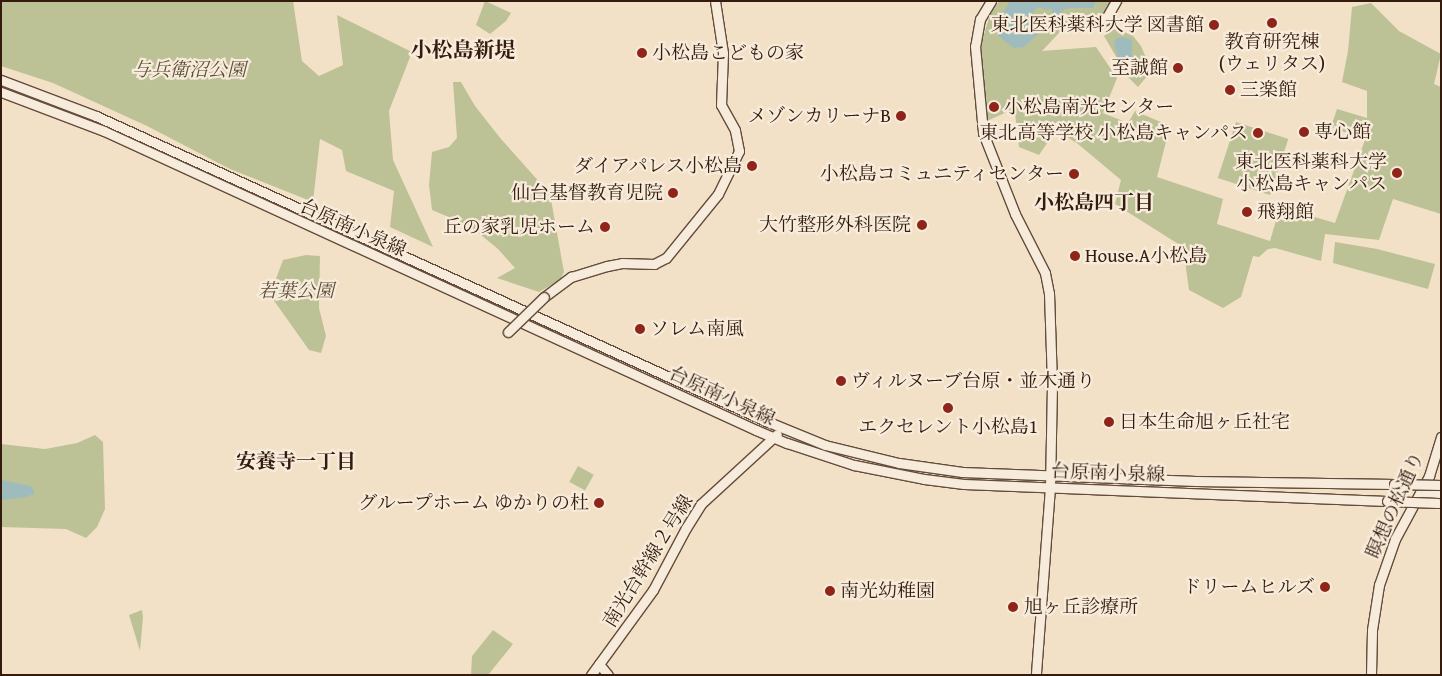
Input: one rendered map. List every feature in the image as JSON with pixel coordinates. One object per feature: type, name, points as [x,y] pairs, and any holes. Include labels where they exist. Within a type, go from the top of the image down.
[{"type":"street","points":[[508,332],[544,297],[571,277],[622,263],[654,264],[666,258],[718,194],[739,151],[735,130],[722,105],[723,53],[715,1]]},
{"type":"street","points":[[991,1],[979,24],[975,57],[983,133],[1015,214],[1048,281],[1052,384],[1050,487],[1036,675]]},
{"type":"street","points":[[1105,20],[1116,1]]},
{"type":"street","name":"台原南小泉線","points":[[1,80],[96,116],[782,428],[858,455],[926,468],[962,472],[1441,485]]},
{"type":"street","name":"台原南小泉線","points":[[1,92],[92,127],[774,438],[854,465],[924,479],[964,484],[1387,501],[1440,500]]},
{"type":"street","name":"南光台幹線２号線","points":[[591,675],[653,590],[701,504],[774,438],[782,428]]},
{"type":"street","name":"瞑想の松通り","points":[[1371,675],[1371,635],[1379,585],[1395,539],[1433,466],[1441,437]]},
{"type":"street","points":[[924,479],[926,468]]},
{"type":"street","points":[[1420,493],[1440,500]]},
{"type":"street","points":[[599,664],[608,675]]},
{"type":"green space","name":"与兵衛沼公園","points":[[1,1],[293,1],[302,61],[319,76],[343,65],[337,15],[412,52],[389,111],[393,160],[433,247],[390,227],[394,191],[346,171],[342,150],[320,139],[313,202],[230,169],[147,126],[53,83],[1,66]]},
{"type":"green space","points":[[485,1],[511,13],[506,21],[490,34],[476,25]]},
{"type":"green space","points":[[999,1],[1113,1],[1097,26],[1073,18],[1042,51],[1096,47],[1117,78],[1103,113],[1128,123],[1135,111],[1170,126],[1157,177],[1223,199],[1217,224],[1270,241],[1280,207],[1335,223],[1365,140],[1331,127],[1337,109],[1367,118],[1367,91],[1342,82],[1348,51],[1352,7],[1371,3],[1399,31],[1441,54],[1434,84],[1441,87],[1441,214],[1393,199],[1379,240],[1325,234],[1321,261],[1275,248],[1268,249],[1259,257],[1253,256],[1241,297],[1223,308],[1189,290],[1183,247],[1115,204],[1121,180],[1078,144],[1056,130],[1039,155],[1019,147],[1015,113],[1007,112],[987,121],[982,74],[982,41],[990,15]]},
{"type":"green space","points":[[1118,29],[1133,36],[1141,46],[1150,67],[1149,74],[1138,87],[1128,77],[1104,36],[1109,30]]},
{"type":"green space","points":[[453,82],[461,82],[475,106],[501,139],[550,194],[564,272],[560,280],[539,292],[497,278],[515,268],[498,249],[470,226],[432,210],[429,185],[432,152],[449,147],[457,138]]},
{"type":"green space","points":[[1236,122],[1288,139],[1270,195],[1218,178]]},
{"type":"green space","points":[[1335,242],[1377,249],[1435,264],[1428,289],[1333,263]]},
{"type":"green space","name":"若葉公園","points":[[306,255],[320,256],[319,308],[326,336],[321,353],[309,350],[270,295],[283,260]]},
{"type":"green space","points":[[95,435],[103,442],[105,509],[97,527],[86,538],[66,529],[1,527],[1,444],[45,449],[77,443]]},
{"type":"green space","points":[[578,466],[594,475],[585,490],[569,482]]},
{"type":"green space","points":[[142,610],[143,617],[140,651],[129,615]]},
{"type":"green space","points":[[493,630],[513,644],[488,675],[471,675],[472,656]]},
{"type":"water","points":[[1010,1],[1096,1],[1093,8],[1065,9],[1056,17],[1052,14],[1052,9],[1037,8],[1029,17],[1032,23],[1039,24],[1049,16],[1053,20],[1024,47],[1014,48],[998,36],[998,22]]},
{"type":"water","points":[[1122,37],[1132,40],[1132,72],[1127,70],[1117,55],[1114,42]]},
{"type":"water","points":[[1,480],[31,486],[35,493],[27,497],[1,500]]},
{"type":"place","name":"教育研究棟 (ウェリタス)","points":[[1272,23]]},
{"type":"place","name":"東北医科薬科大学 図書館","points":[[1214,25]]},
{"type":"place","name":"小松島こどもの家","points":[[642,53]]},
{"type":"place","name":"至誠館","points":[[1178,68]]},
{"type":"place","name":"三楽館","points":[[1230,90]]},
{"type":"place","name":"小松島南光センター","points":[[994,107]]},
{"type":"place","name":"メゾンカリーナB","points":[[901,116]]},
{"type":"place","name":"専心館","points":[[1304,132]]},
{"type":"place","name":"東北高等学校 小松島キャンパス","points":[[1258,133]]},
{"type":"place","name":"ダイアパレス小松島","points":[[752,166]]},
{"type":"place","name":"東北医科薬科大学 小松島キャンパス","points":[[1397,173]]},
{"type":"place","name":"小松島コミュニティセンター","points":[[1074,174]]},
{"type":"place","name":"仙台基督教育児院","points":[[673,193]]},
{"type":"place","name":"飛翔館","points":[[1247,212]]},
{"type":"place","name":"大竹整形外科医院","points":[[922,225]]},
{"type":"place","name":"丘の家乳児ホーム","points":[[605,227]]},
{"type":"place","name":"House.A小松島","points":[[1075,256]]},
{"type":"place","name":"ソレム南風","points":[[640,329]]},
{"type":"place","name":"ヴィルヌーブ台原・並木通り","points":[[841,381]]},
{"type":"place","name":"エクセレント小松島1","points":[[948,408]]},
{"type":"place","name":"日本生命旭ヶ丘社宅","points":[[1109,422]]},
{"type":"place","name":"グループホーム ゆかりの杜","points":[[599,503]]},
{"type":"place","name":"ドリームヒルズ","points":[[1325,587]]},
{"type":"place","name":"南光幼稚園","points":[[830,591]]},
{"type":"place","name":"旭ヶ丘診療所","points":[[1013,607]]},
{"type":"district","name":"小松島新堤","points":[[463,50]]},
{"type":"district","name":"小松島四丁目","points":[[1094,201]]},
{"type":"district","name":"安養寺一丁目","points":[[296,460]]}]
